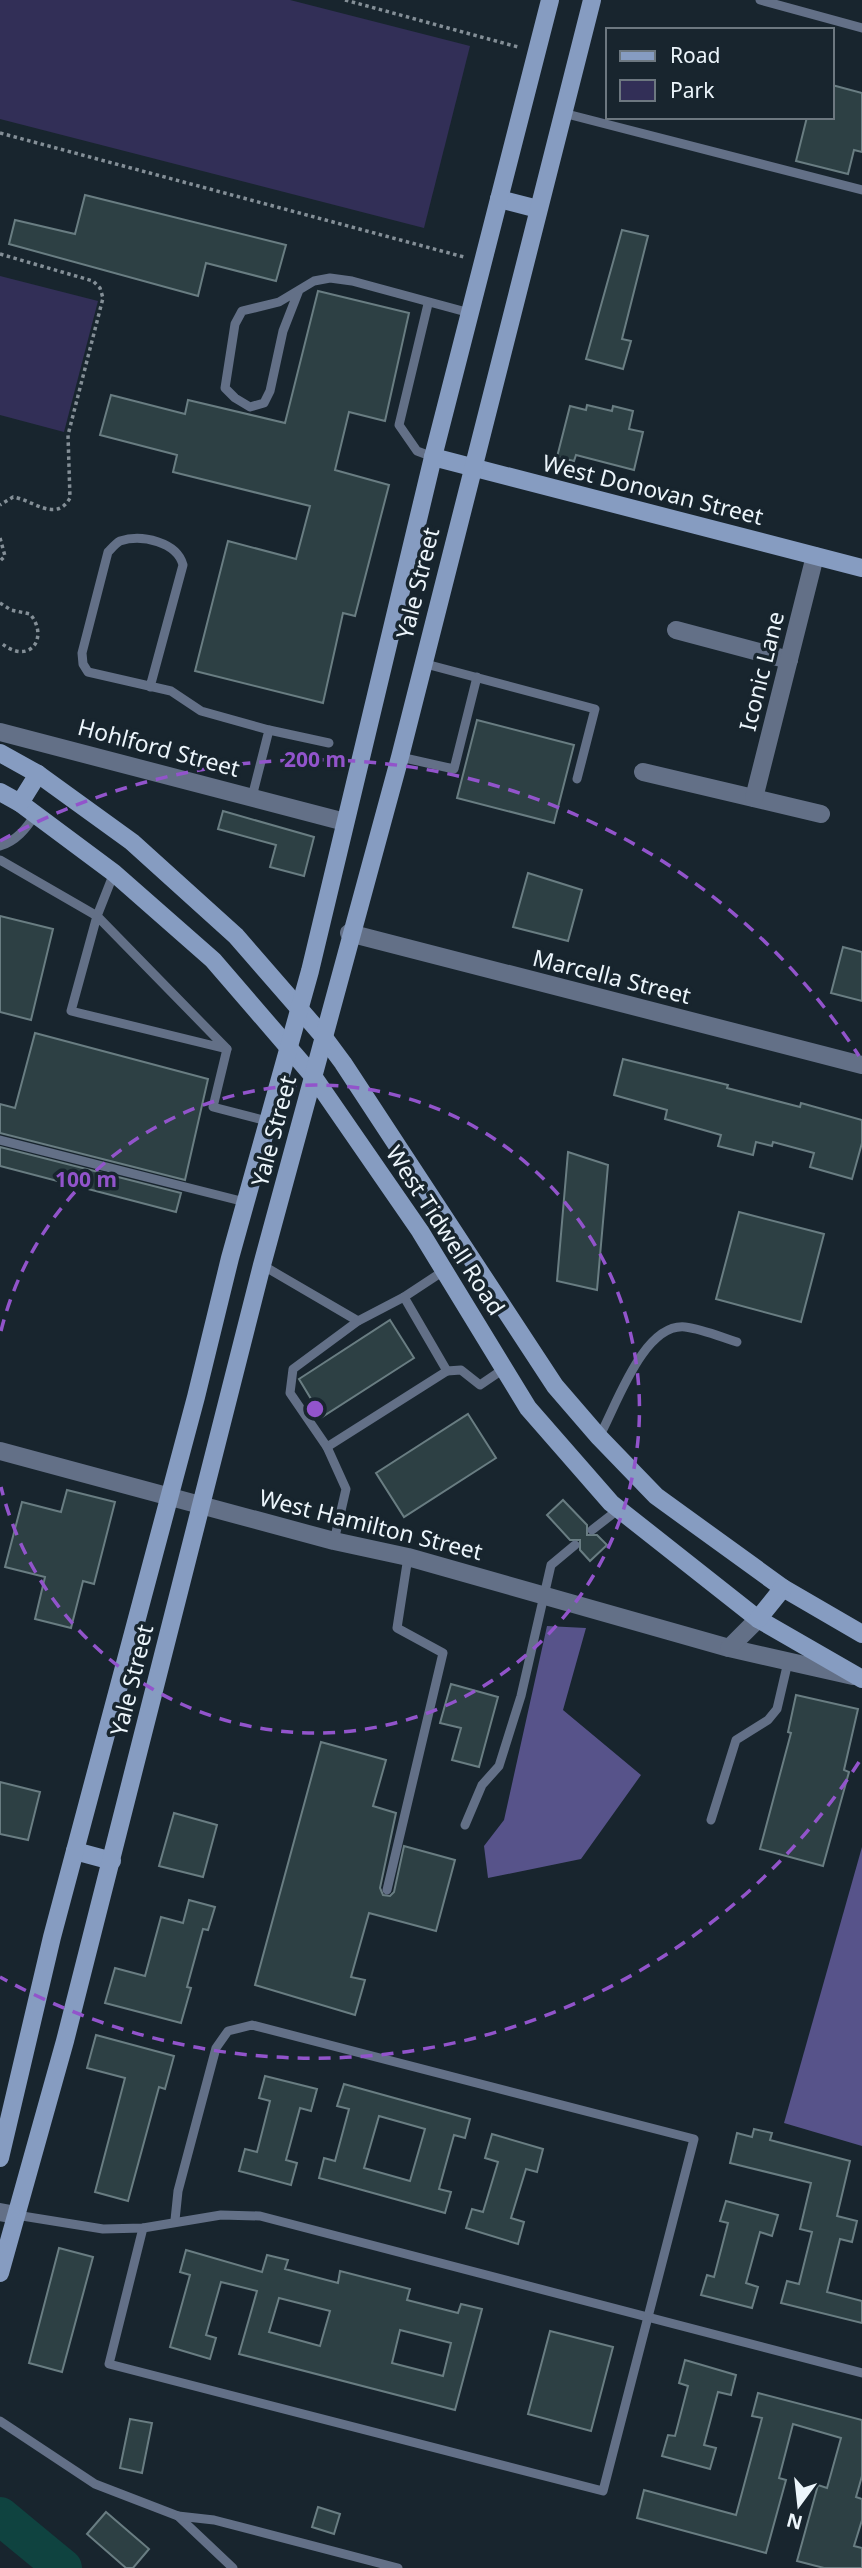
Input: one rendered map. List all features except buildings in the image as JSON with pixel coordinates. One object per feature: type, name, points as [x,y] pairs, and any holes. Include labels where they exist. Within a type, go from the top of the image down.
[{"type":"main road","name":"Yale Street","points":[[0,2158],[75,1851],[170,1496],[230,1258],[313,960],[433,457],[550,0]]},
{"type":"main road","name":"Yale Street","points":[[0,2273],[8,2213],[112,1861],[262,1265],[349,933],[400,757],[471,468],[592,0]]},
{"type":"main road","points":[[499,199],[538,209]]},
{"type":"main road","name":"West Donovan Street","points":[[433,457],[862,568]]},
{"type":"main road","name":"West Tidwell Road","points":[[0,753],[38,774],[132,842],[236,936],[323,1036],[555,1386],[656,1496],[783,1588],[862,1634]]},
{"type":"main road","points":[[20,803],[38,774]]},
{"type":"main road","name":"West Tidwell Road","points":[[0,792],[20,803],[114,873],[212,960],[288,1046],[313,1076],[444,1270],[506,1368],[528,1409],[619,1509],[758,1619],[858,1678]]},
{"type":"main road","points":[[230,1258],[262,1265]]},
{"type":"main road","points":[[506,1368],[535,1353]]},
{"type":"main road","points":[[758,1619],[783,1588]]},
{"type":"main road","points":[[75,1851],[112,1861]]},
{"type":"street","name":"Iconic Lane","points":[[754,798],[815,556]]},
{"type":"street","points":[[676,630],[789,660]]},
{"type":"street","name":"Hohlford Street","points":[[0,732],[345,822]]},
{"type":"street","points":[[643,772],[821,814]]},
{"type":"street","name":"Marcella Street","points":[[349,933],[862,1065]]},
{"type":"street","name":"West Hamilton Street","points":[[0,1451],[334,1541],[408,1556],[729,1648],[858,1678]]},
{"type":"street","points":[[729,1648],[758,1619]]},
{"type":"lane","points":[[760,0],[862,28]]},
{"type":"lane","points":[[563,113],[862,190]]},
{"type":"lane","points":[[299,290],[283,331],[270,391],[264,403],[250,407],[225,388],[235,324],[242,311],[279,302],[299,290],[314,281],[330,278],[352,281],[428,304],[470,313]]},
{"type":"lane","points":[[428,304],[399,425],[417,451],[433,457]]},
{"type":"lane","points":[[150,687],[183,565],[180,555],[172,547],[143,539],[118,541],[108,552],[82,653],[83,664],[88,672],[119,681],[150,687],[172,691],[201,711],[329,743]]},
{"type":"lane","points":[[422,663],[595,709],[577,779]]},
{"type":"lane","points":[[400,757],[454,769],[477,677]]},
{"type":"lane","points":[[251,797],[269,730]]},
{"type":"lane","points":[[0,846],[9,843],[24,831],[35,815]]},
{"type":"lane","points":[[0,860],[97,916],[227,1049]]},
{"type":"lane","points":[[114,873],[97,916],[71,1011],[227,1049]]},
{"type":"lane","points":[[227,1049],[213,1108],[267,1121]]},
{"type":"lane","points":[[0,1140],[246,1202]]},
{"type":"lane","points":[[262,1265],[358,1321]]},
{"type":"lane","points":[[334,1541],[346,1489],[327,1447],[289,1393],[293,1369],[358,1321],[404,1297],[444,1270]]},
{"type":"lane","points":[[404,1297],[447,1371]]},
{"type":"lane","points":[[599,1437],[642,1350],[657,1338],[672,1328],[684,1327],[737,1342]]},
{"type":"lane","points":[[327,1447],[447,1371],[461,1370],[480,1385],[506,1368]]},
{"type":"lane","points":[[592,1530],[619,1509]]},
{"type":"lane","points":[[465,1825],[482,1785],[499,1766],[521,1696],[551,1565],[575,1545]]},
{"type":"lane","points":[[387,1890],[443,1653],[397,1628],[408,1556]]},
{"type":"lane","points":[[711,1820],[736,1740],[768,1720],[777,1709],[788,1662]]},
{"type":"lane","points":[[143,2228],[109,2364],[603,2491],[694,2139],[252,2025],[228,2031],[216,2048],[178,2192],[175,2220]]},
{"type":"lane","points":[[8,2213],[85,2228],[143,2228],[175,2220],[221,2215],[260,2216],[862,2373]]},
{"type":"lane","points":[[0,2421],[94,2484],[178,2516],[214,2520],[398,2568]]},
{"type":"lane","points":[[178,2516],[233,2568]]},
{"type":"path","points":[[345,0],[537,52]]},
{"type":"path","points":[[0,133],[483,262]]},
{"type":"path","points":[[0,254],[93,281],[100,288],[103,298],[68,435],[70,498],[60,509],[50,511],[13,497],[0,505]]},
{"type":"path","points":[[0,538],[5,556],[0,561]]},
{"type":"path","points":[[0,603],[11,610],[30,614],[38,637],[27,651],[20,653],[12,652],[0,642]]},
{"type":"green space","points":[[0,0],[290,0],[470,46],[424,228],[0,119]]},
{"type":"green space","points":[[0,276],[98,301],[64,432],[0,415]]},
{"type":"shaded area","points":[[547,1626],[586,1628],[563,1710],[641,1775],[581,1859],[488,1878],[484,1846],[504,1820]]},
{"type":"shaded area","points":[[862,1847],[862,2146],[784,2123]]},
{"type":"waterway","points":[[0,2516],[63,2568]]}]
